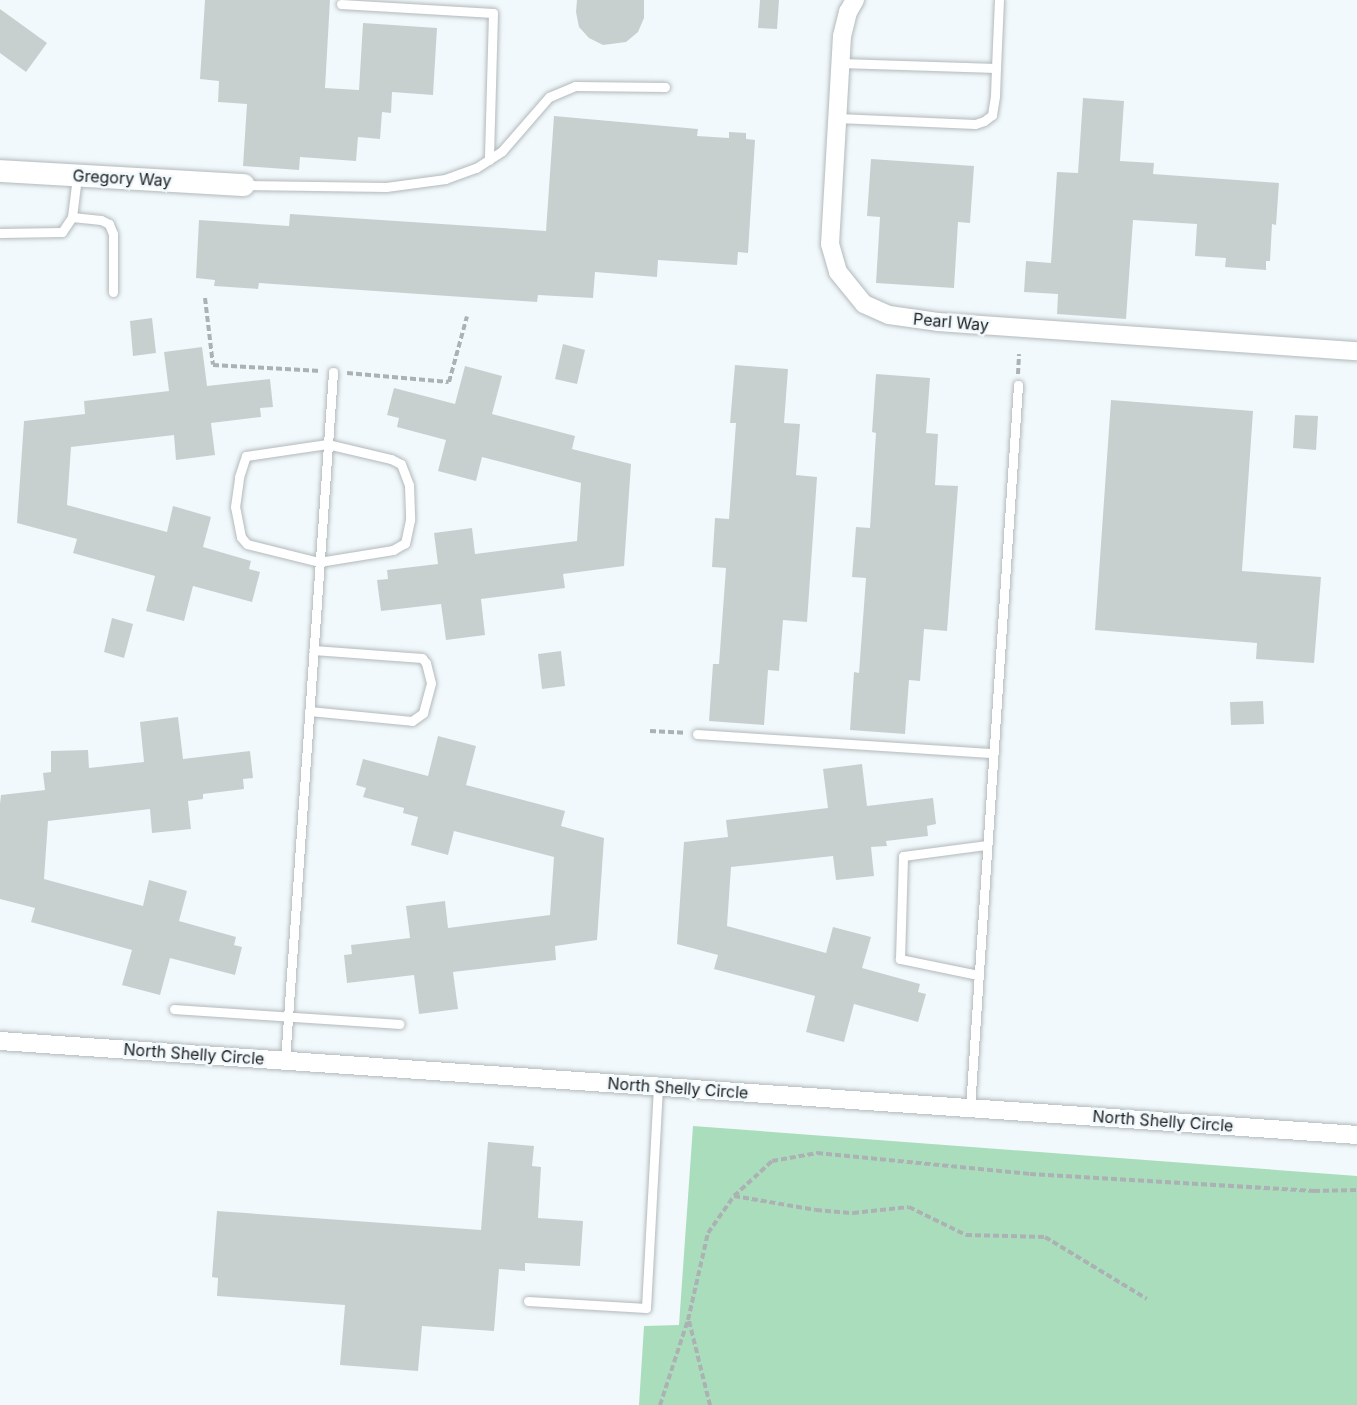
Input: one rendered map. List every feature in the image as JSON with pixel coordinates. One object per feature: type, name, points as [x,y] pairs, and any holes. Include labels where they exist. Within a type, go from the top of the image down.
[{"type":"street","name":"Pearl Way","points":[[855,0],[848,12],[842,36],[830,244],[838,272],[849,288],[876,311],[938,322],[1357,351]]},
{"type":"street","name":"Gregory Way","points":[[0,171],[244,185]]},
{"type":"street","name":"North Shelly Circle","points":[[0,1041],[1357,1135]]},
{"type":"lane","points":[[837,118],[975,124],[984,121],[992,115],[999,0]]},
{"type":"lane","points":[[341,4],[493,13],[489,160]]},
{"type":"lane","points":[[840,63],[996,68]]},
{"type":"lane","points":[[244,185],[386,187],[445,179],[476,168],[502,151],[549,97],[575,86],[664,87]]},
{"type":"lane","points":[[0,233],[62,232],[72,217],[77,176]]},
{"type":"lane","points":[[72,217],[102,220],[109,224],[113,234],[113,292]]},
{"type":"lane","points":[[285,1061],[333,372]]},
{"type":"lane","points":[[970,1108],[1018,385]]},
{"type":"lane","points":[[327,444],[391,459],[401,464],[409,485],[410,520],[405,543],[400,547],[319,562],[247,544],[241,537],[235,507],[239,477],[246,456],[327,444]]},
{"type":"lane","points":[[309,711],[412,721],[423,713],[431,683],[426,663],[422,658],[313,650]]},
{"type":"lane","points":[[697,734],[993,753]]},
{"type":"lane","points":[[978,975],[900,959],[903,856],[987,845]]},
{"type":"lane","points":[[174,1009],[400,1024]]},
{"type":"lane","points":[[528,1301],[646,1308],[658,1086]]},
{"type":"path","points":[[650,731],[697,734]]},
{"type":"path","points":[[660,1405],[688,1320],[708,1233],[734,1196],[772,1161],[817,1153],[1029,1174],[1314,1191],[1357,1190]]},
{"type":"path","points":[[734,1196],[816,1210],[853,1213],[909,1207],[966,1235],[1045,1237],[1148,1299]]},
{"type":"path","points":[[688,1320],[710,1405]]},
{"type":"green space","points":[[693,1126],[1357,1176],[1357,1405],[639,1405],[644,1326],[679,1325]]},
{"type":"building","points":[[205,0],[330,0],[325,88],[359,90],[363,23],[437,28],[433,95],[392,92],[391,113],[382,112],[380,139],[358,137],[356,161],[300,157],[299,170],[243,166],[247,104],[218,102],[219,81],[200,79]]},
{"type":"building","points":[[577,0],[644,0],[644,18],[638,32],[626,42],[603,45],[589,38],[579,27],[576,12]]},
{"type":"building","points":[[760,0],[779,0],[777,29],[758,28]]},
{"type":"building","points":[[0,9],[47,43],[26,72],[0,53]]},
{"type":"building","points":[[1083,98],[1124,101],[1120,161],[1154,163],[1153,174],[1279,183],[1276,225],[1272,224],[1270,261],[1266,261],[1266,270],[1225,267],[1226,258],[1195,256],[1197,224],[1133,220],[1126,319],[1057,314],[1058,294],[1024,292],[1026,261],[1051,263],[1057,172],[1078,173]]},
{"type":"building","points":[[554,116],[698,129],[697,136],[729,138],[729,132],[746,133],[746,139],[755,140],[748,253],[738,252],[737,265],[658,260],[657,277],[595,272],[593,298],[538,295],[537,302],[259,283],[258,289],[214,286],[215,280],[196,278],[199,220],[289,226],[290,214],[546,231]]},
{"type":"building","points":[[871,159],[974,166],[970,223],[958,222],[954,288],[876,283],[880,217],[867,216]]},
{"type":"building","points":[[152,318],[156,353],[133,356],[130,321]]},
{"type":"building","points":[[563,344],[585,350],[577,384],[555,379]]},
{"type":"building","points":[[202,347],[207,386],[270,379],[273,407],[260,408],[261,417],[211,423],[215,455],[176,460],[174,435],[71,447],[67,505],[167,532],[173,506],[211,517],[203,547],[251,561],[249,569],[260,572],[252,602],[193,586],[184,621],[146,611],[155,576],[73,553],[77,539],[17,523],[24,421],[85,414],[84,401],[169,391],[164,352]]},
{"type":"building","points":[[735,365],[788,369],[784,423],[800,424],[796,475],[817,477],[807,622],[783,620],[779,671],[768,670],[764,725],[709,721],[713,664],[719,664],[726,568],[712,567],[715,518],[729,519],[736,423],[730,423]]},
{"type":"building","points":[[465,366],[502,376],[492,414],[575,436],[572,449],[631,464],[624,566],[563,574],[565,588],[481,599],[485,635],[446,640],[441,604],[381,611],[377,580],[388,579],[387,570],[438,564],[434,533],[472,528],[475,554],[577,541],[581,483],[482,457],[476,481],[438,471],[446,440],[397,427],[399,418],[387,415],[394,388],[455,404]]},
{"type":"building","points":[[876,374],[930,378],[926,433],[938,434],[935,485],[958,486],[947,631],[924,629],[920,681],[909,680],[905,734],[850,730],[854,672],[859,673],[866,578],[852,577],[856,527],[870,528],[876,433],[872,432]]},
{"type":"building","points":[[1111,400],[1253,411],[1242,571],[1321,577],[1314,663],[1256,659],[1257,643],[1095,630]]},
{"type":"building","points":[[1295,415],[1318,416],[1316,450],[1293,448]]},
{"type":"building","points":[[112,618],[133,624],[124,658],[104,652]]},
{"type":"building","points":[[561,651],[565,686],[542,689],[538,654]]},
{"type":"building","points":[[1263,701],[1264,724],[1231,725],[1230,702]]},
{"type":"building","points":[[178,717],[183,759],[250,751],[253,778],[243,779],[244,789],[203,794],[203,799],[188,801],[191,829],[152,833],[150,809],[48,821],[44,879],[143,906],[149,880],[187,891],[179,921],[236,937],[234,945],[242,947],[235,975],[170,958],[160,995],[122,985],[132,950],[31,922],[35,908],[0,899],[0,804],[1,795],[45,790],[43,773],[51,772],[51,751],[88,750],[89,768],[144,762],[140,722]]},
{"type":"building","points":[[438,736],[476,746],[466,785],[565,811],[561,826],[604,838],[597,940],[555,946],[556,960],[453,972],[458,1009],[419,1014],[414,975],[347,983],[344,955],[352,954],[351,945],[410,938],[406,906],[445,901],[448,928],[550,915],[554,857],[454,831],[448,855],[411,845],[418,817],[403,813],[404,808],[363,797],[366,788],[356,785],[363,759],[428,776]]},
{"type":"building","points":[[862,764],[867,806],[933,798],[936,824],[927,826],[928,836],[886,841],[887,846],[871,847],[874,876],[836,880],[833,856],[731,867],[727,926],[826,953],[833,927],[871,937],[862,968],[920,984],[918,992],[926,994],[918,1022],[854,1004],[844,1042],[806,1032],[815,996],[714,969],[718,955],[677,944],[684,842],[728,837],[726,820],[828,808],[823,769]]},
{"type":"building","points":[[488,1142],[534,1146],[532,1166],[541,1167],[538,1218],[583,1221],[580,1266],[525,1263],[525,1271],[499,1269],[494,1331],[422,1326],[418,1371],[340,1365],[345,1305],[217,1296],[218,1278],[212,1277],[217,1211],[481,1230]]}]
